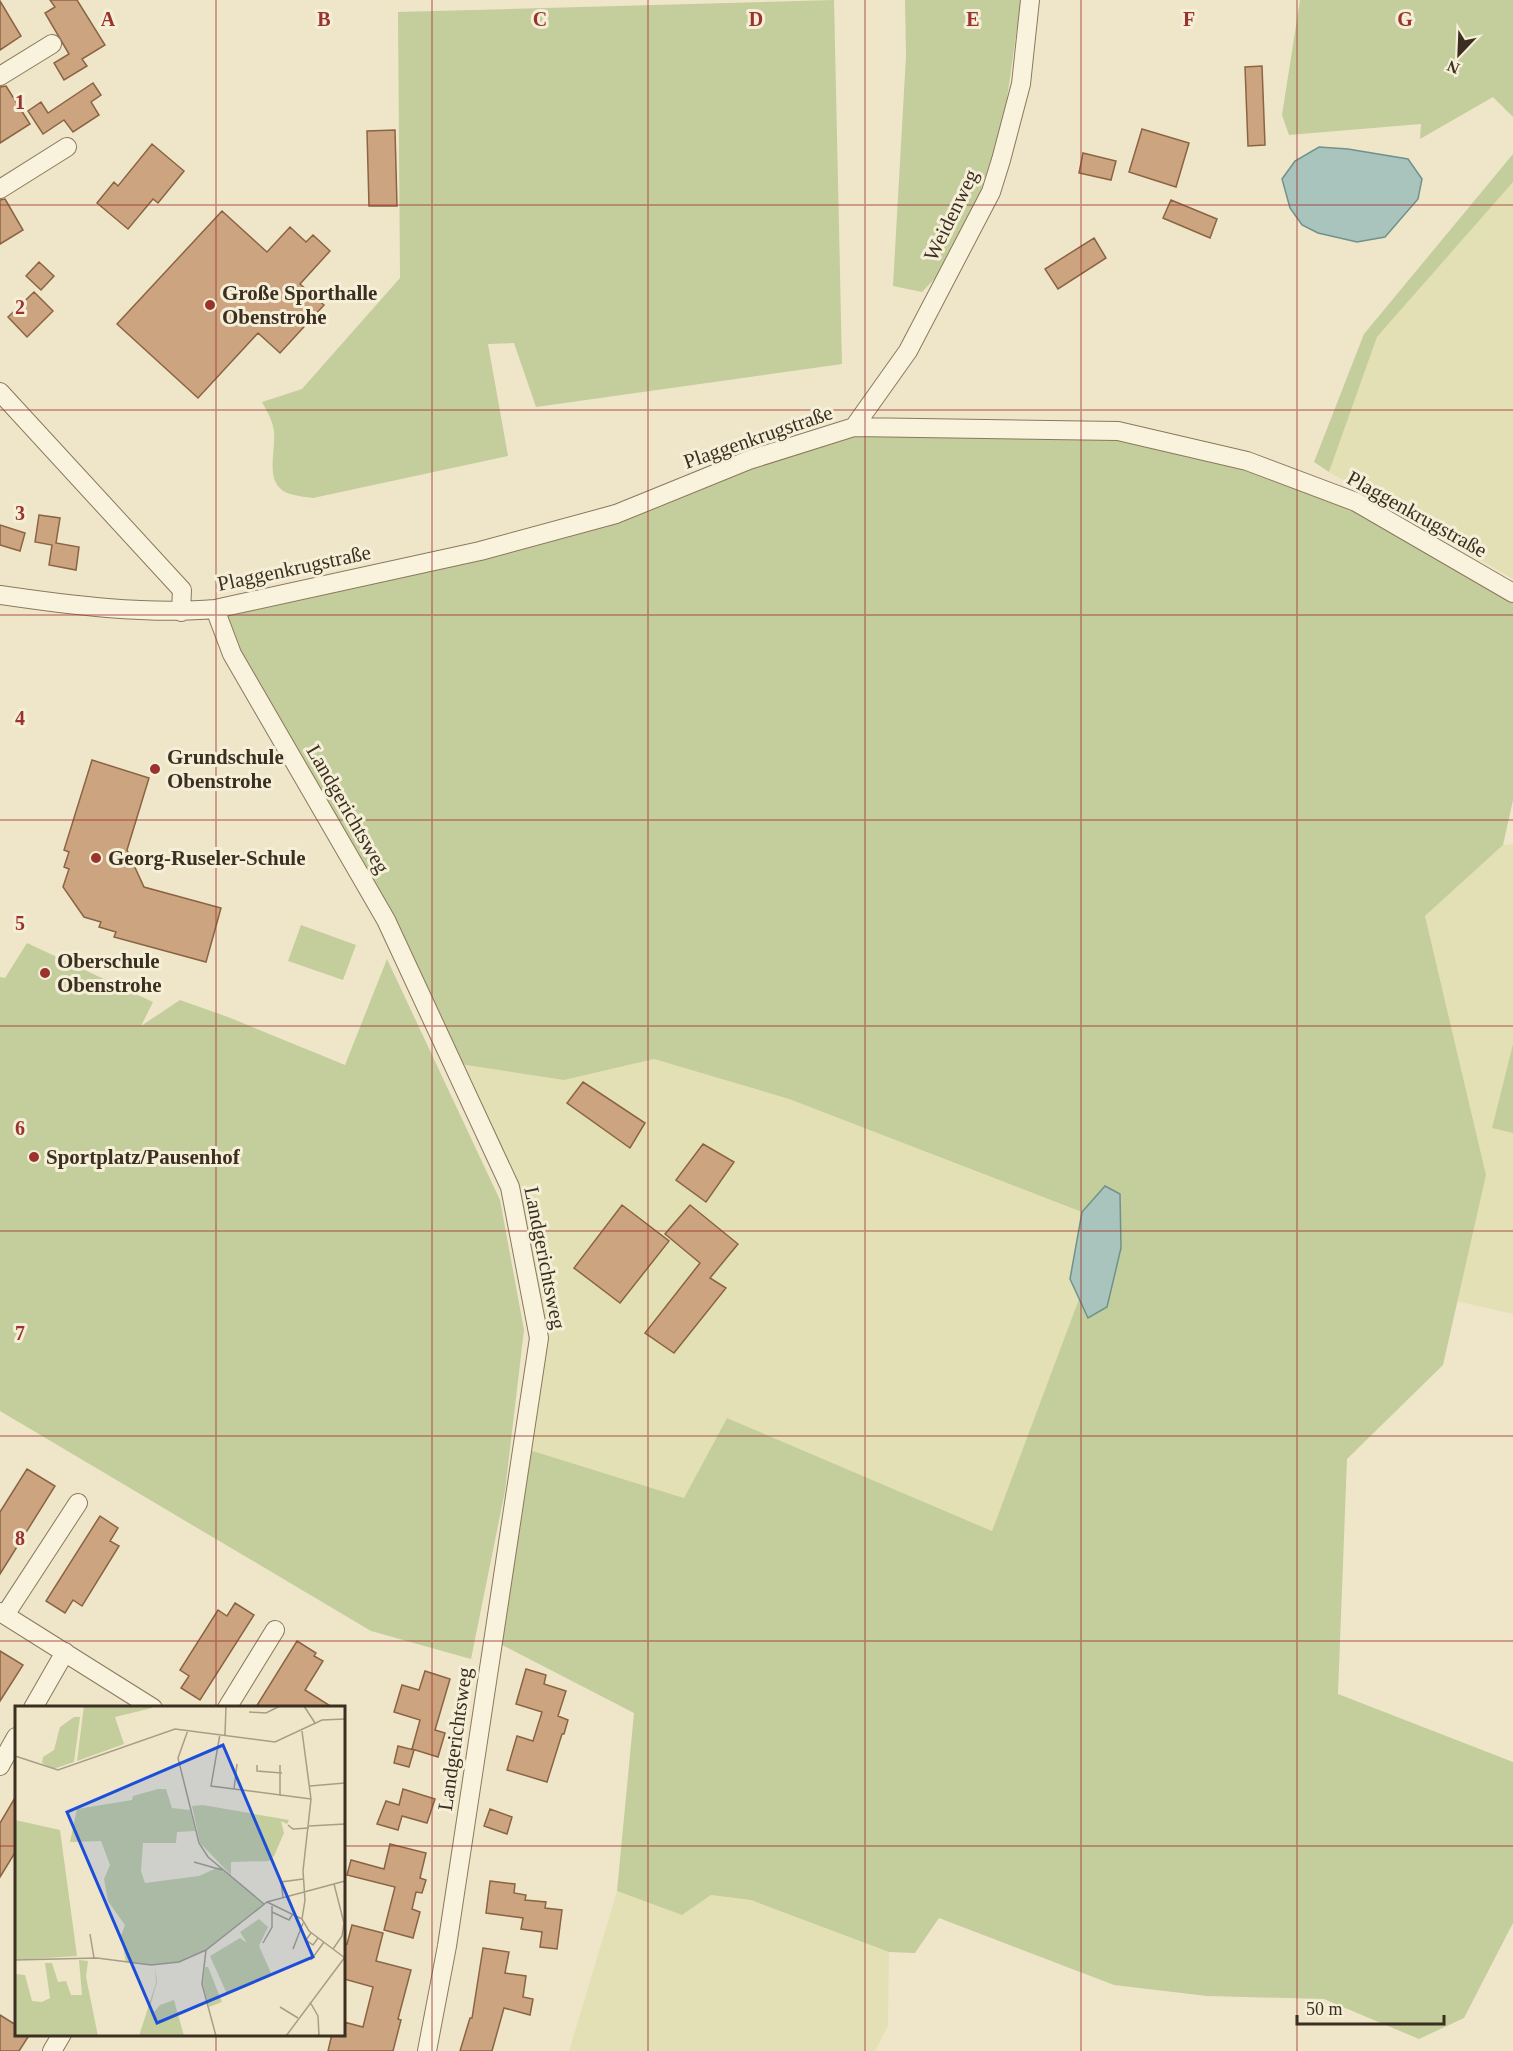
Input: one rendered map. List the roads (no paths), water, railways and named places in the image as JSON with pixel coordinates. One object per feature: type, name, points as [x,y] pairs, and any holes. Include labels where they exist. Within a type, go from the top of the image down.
[{"type":"street","name":"Weidenweg","points":[[854,427],[908,351],[991,192],[1021,84],[1030,0]]},
{"type":"street","points":[[0,76],[52,44]]},
{"type":"street","points":[[0,189],[67,147]]},
{"type":"street","points":[[0,392],[182,590],[181,612]]},
{"type":"street","name":"Plaggenkrugstraße","points":[[0,595],[37,601],[181,612],[215,609],[480,551],[616,514],[748,460],[854,427],[1118,431],[1247,461],[1356,502],[1513,593]]},
{"type":"street","name":"Landgerichtsweg","points":[[215,609],[232,654],[386,920],[510,1187],[539,1338],[447,1946],[427,2051]]},
{"type":"street","points":[[78,1503],[2,1613],[151,1706]]},
{"type":"street","points":[[228,1706],[275,1630]]},
{"type":"street","points":[[34,1706],[65,1653]]},
{"type":"street","points":[[0,1766],[15,1739]]},
{"type":"street","points":[[52,2051],[61,2036]]},
{"type":"water","points":[[1319,147],[1348,149],[1408,159],[1422,179],[1418,199],[1385,237],[1357,242],[1318,233],[1302,225],[1290,208],[1282,179],[1295,161]]},
{"type":"water","points":[[1105,1186],[1120,1194],[1121,1248],[1107,1307],[1088,1318],[1070,1279],[1082,1212]]},
{"type":"place","name":"Große Sporthalle Obenstrohe","points":[[210,305]]},
{"type":"place","name":"Grundschule Obenstrohe","points":[[155,769]]},
{"type":"place","name":"Georg-Ruseler-Schule","points":[[96,858]]},
{"type":"place","name":"Oberschule Obenstrohe","points":[[45,973]]},
{"type":"place","name":"Sportplatz/Pausenhof","points":[[34,1157]]}]
